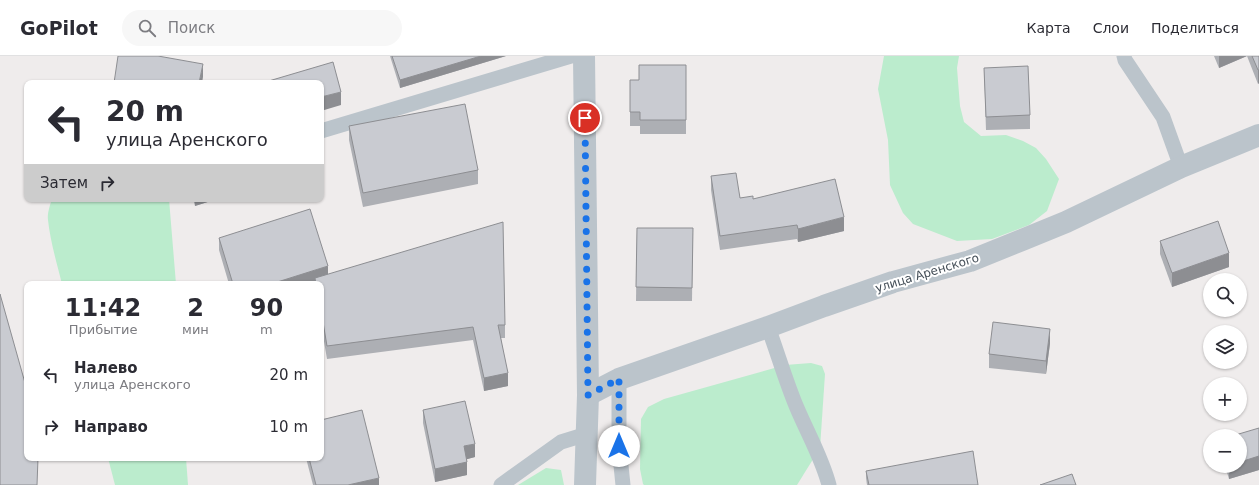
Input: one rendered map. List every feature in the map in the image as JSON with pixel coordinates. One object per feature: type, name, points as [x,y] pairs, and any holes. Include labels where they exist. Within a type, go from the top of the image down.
[{"type":"street","points":[[584,56],[588,395],[585,485]]},
{"type":"street","name":"улица Аренского","points":[[588,395],[619,379],[824,306],[893,282],[970,261],[1066,222],[1181,167],[1259,135]]},
{"type":"lane","points":[[324,130],[571,56]]},
{"type":"lane","points":[[1124,56],[1125,60],[1163,117],[1181,167]]},
{"type":"lane","points":[[768,327],[789,388],[809,436],[825,469],[829,485]]},
{"type":"lane","points":[[619,379],[619,446],[623,485]]},
{"type":"lane","points":[[500,485],[561,442],[587,434]]},
{"type":"green space","points":[[884,56],[959,56],[957,68],[960,106],[964,122],[981,136],[1006,135],[1023,141],[1036,148],[1046,159],[1059,179],[1047,211],[1029,225],[992,239],[957,241],[913,224],[903,213],[890,185],[888,140],[878,89]]},
{"type":"green space","points":[[51,202],[169,202],[176,281],[61,281],[52,244],[48,212]]},
{"type":"green space","points":[[811,363],[822,366],[825,374],[820,448],[797,485],[643,484],[640,469],[641,419],[648,407],[664,399],[785,365]]},
{"type":"green space","points":[[109,461],[186,461],[188,485],[115,485]]},
{"type":"green space","points":[[546,468],[561,470],[564,485],[518,485]]},
{"type":"building","points":[[118,56],[158,56],[203,64],[200,80],[114,80]]},
{"type":"building","points":[[392,56],[481,56],[400,80]]},
{"type":"building","points":[[1252,56],[1259,56],[1259,70],[1258,70]]},
{"type":"building","points":[[333,62],[341,92],[324,96],[324,80],[272,80]]},
{"type":"building","points":[[639,65],[686,65],[686,120],[640,120],[640,112],[630,112],[630,80],[639,80]]},
{"type":"building","points":[[1028,66],[1030,115],[986,117],[984,68]]},
{"type":"building","points":[[465,104],[478,170],[363,193],[349,126]]},
{"type":"building","points":[[736,173],[740,198],[753,196],[753,199],[835,179],[844,217],[798,229],[797,225],[720,236],[711,176]]},
{"type":"building","points":[[310,209],[328,266],[280,281],[232,281],[219,238]]},
{"type":"building","points":[[1218,221],[1229,253],[1172,273],[1160,241]]},
{"type":"building","points":[[503,222],[505,325],[498,325],[508,373],[484,378],[473,327],[327,346],[324,328],[324,281],[316,281],[315,278]]},
{"type":"building","points":[[637,228],[693,228],[692,288],[636,287]]},
{"type":"building","points":[[0,294],[24,379],[24,461],[38,461],[37,485],[0,485]]},
{"type":"building","points":[[993,322],[1050,329],[1046,361],[989,354]]},
{"type":"building","points":[[465,401],[475,444],[464,446],[467,462],[435,469],[423,410]]},
{"type":"building","points":[[362,410],[379,478],[348,485],[316,485],[310,461],[324,461],[324,419]]},
{"type":"building","points":[[1259,428],[1259,456],[1247,460],[1247,432]]},
{"type":"building","points":[[973,451],[978,485],[869,485],[866,471]]},
{"type":"building","points":[[1072,474],[1076,485],[1040,485]]},
{"type":"route","points":[[585,118],[588,395],[619,379],[619,446]]}]
